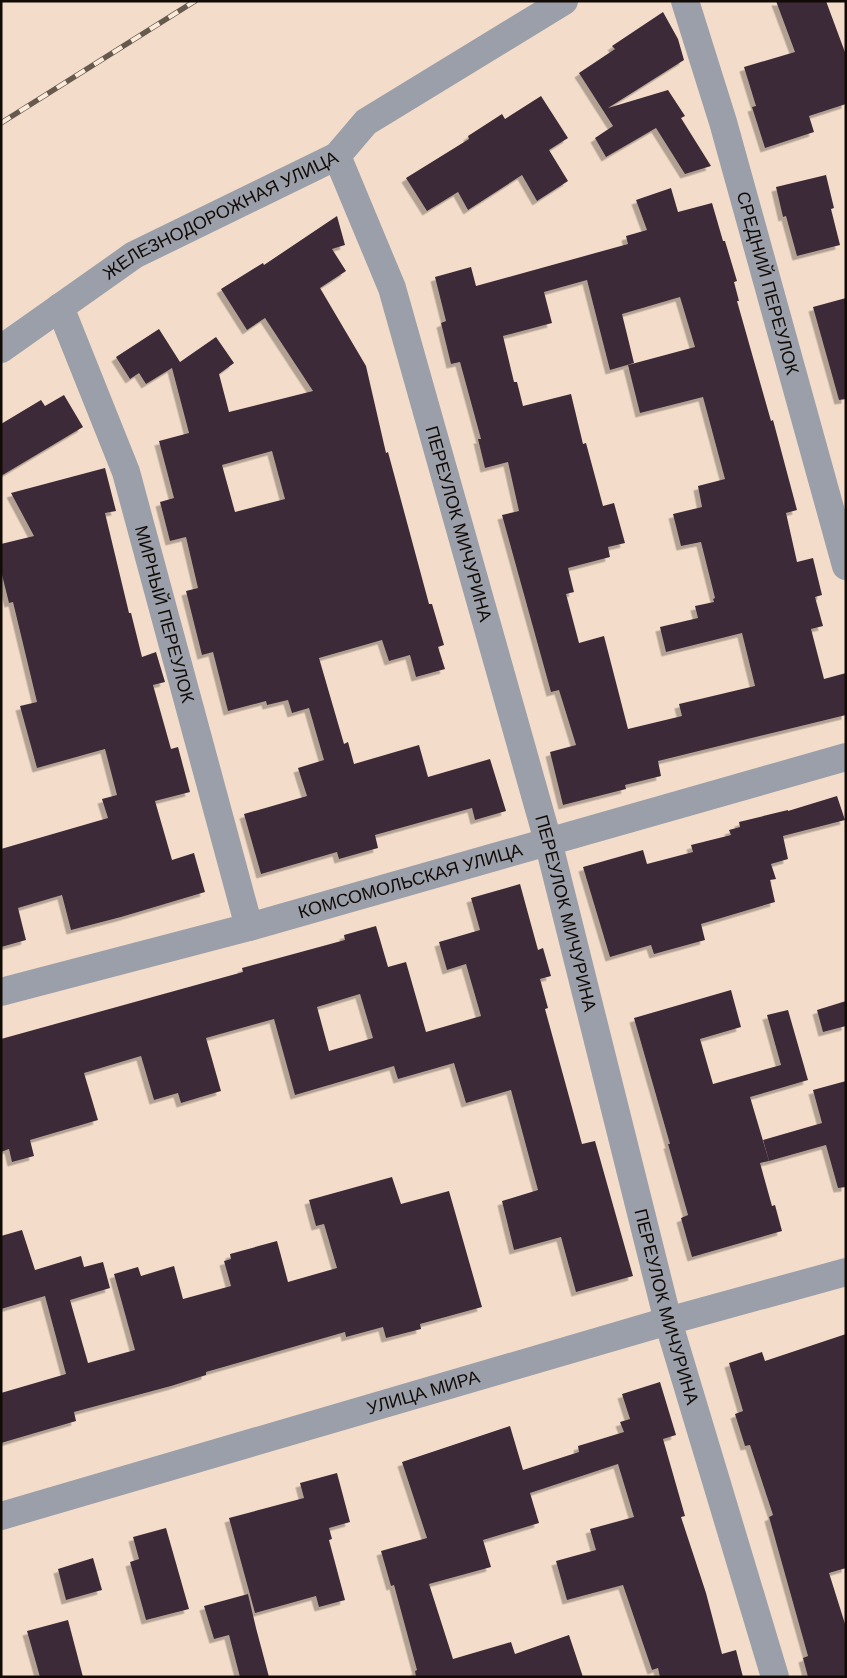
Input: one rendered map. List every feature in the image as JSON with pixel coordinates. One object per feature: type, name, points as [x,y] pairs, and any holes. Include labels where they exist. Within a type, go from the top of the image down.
[{"type":"street","name":"ЖЕЛЕЗНОДОРОЖНАЯ УЛИЦА","points":[[1,349],[134,255],[337,156],[366,122],[564,1]]},
{"type":"street","name":"СРЕДНИЙ ПЕРЕУЛОК","points":[[685,1],[723,122],[846,566]]},
{"type":"street","name":"ПЕРЕУЛОК МИЧУРИНА","points":[[337,156],[392,288],[548,841],[668,1321],[775,1677]]},
{"type":"street","name":"МИРНЫЙ ПЕРЕУЛОК","points":[[60,307],[126,472],[249,927]]},
{"type":"street","name":"КОМСОМОЛЬСКАЯ УЛИЦА","points":[[1,992],[249,927],[846,757]]},
{"type":"street","name":"УЛИЦА МИРА","points":[[1,1516],[668,1321],[846,1272]]},
{"type":"building","points":[[776,1],[826,1],[846,55],[846,104],[809,116],[814,132],[765,148],[752,107],[756,106],[744,67],[795,52]]},
{"type":"building","points":[[663,12],[678,39],[684,60],[608,108],[668,90],[685,116],[681,118],[711,166],[685,174],[656,128],[606,157],[595,138],[613,126],[579,73],[615,49],[612,46]]},
{"type":"building","points":[[541,96],[568,138],[549,150],[568,181],[537,201],[522,175],[468,210],[458,192],[427,211],[406,178],[469,139],[468,136],[502,114],[505,119]]},
{"type":"building","points":[[826,175],[834,208],[831,209],[840,245],[797,256],[786,216],[783,217],[776,187]]},
{"type":"building","points":[[671,188],[678,212],[712,203],[737,281],[734,282],[739,301],[737,301],[771,421],[773,420],[797,510],[786,513],[797,562],[813,558],[822,595],[815,597],[823,626],[811,629],[824,679],[846,673],[846,715],[658,761],[661,776],[625,785],[626,789],[563,805],[550,752],[576,745],[559,690],[551,692],[502,515],[519,511],[508,462],[485,468],[478,439],[481,439],[460,362],[451,364],[441,323],[446,321],[435,277],[471,267],[476,286],[628,244],[626,236],[647,230],[636,200]],"holes":[[[587,280],[610,370],[634,363],[622,314],[680,297],[695,347],[628,365],[640,413],[703,397],[725,479],[698,486],[702,507],[673,514],[681,546],[701,542],[715,598],[713,599],[714,602],[695,606],[698,618],[660,627],[666,652],[742,633],[755,686],[679,704],[682,716],[628,729],[604,636],[579,643],[566,594],[574,592],[568,568],[610,557],[608,547],[625,543],[614,503],[603,506],[586,443],[583,444],[571,394],[523,406],[517,382],[514,382],[503,336],[552,323],[544,292]]]},
{"type":"building","points":[[337,216],[345,245],[332,249],[346,271],[320,288],[366,366],[386,453],[388,452],[429,604],[432,604],[444,645],[438,647],[445,669],[416,677],[410,655],[389,661],[382,640],[319,658],[344,744],[348,742],[354,764],[419,745],[428,777],[490,759],[506,811],[475,820],[472,808],[375,835],[378,848],[339,859],[337,852],[261,874],[244,814],[307,796],[298,768],[324,760],[309,708],[292,713],[288,700],[267,705],[266,701],[228,711],[213,652],[202,655],[186,591],[198,588],[186,537],[170,541],[160,502],[174,498],[159,441],[189,433],[172,368],[146,384],[139,373],[130,379],[116,357],[159,329],[180,362],[216,337],[234,363],[219,374],[229,412],[313,391],[265,318],[247,330],[221,289],[263,263],[264,265]],"holes":[[[272,451],[285,499],[235,512],[222,465]]]},
{"type":"building","points":[[846,298],[846,399],[839,400],[813,307]]},
{"type":"building","points":[[64,395],[83,427],[1,476],[1,424],[41,400],[45,406]]},
{"type":"building","points":[[105,468],[116,511],[105,513],[129,613],[131,613],[142,657],[156,652],[165,682],[153,685],[171,749],[178,747],[190,792],[155,801],[172,860],[194,853],[205,892],[71,930],[62,895],[18,908],[26,940],[1,947],[1,849],[108,818],[102,799],[117,795],[105,749],[37,768],[20,706],[37,702],[13,602],[9,603],[1,571],[1,544],[34,536],[11,493]]},
{"type":"building","points":[[837,796],[845,820],[783,836],[788,859],[771,864],[776,879],[770,880],[775,902],[701,924],[705,940],[654,954],[651,945],[610,957],[583,867],[643,850],[647,864],[693,852],[691,845],[731,835],[729,830],[740,827],[739,822],[788,811]]},
{"type":"building","points":[[520,884],[538,950],[543,948],[551,976],[540,979],[548,1008],[545,1009],[582,1144],[595,1141],[633,1276],[576,1292],[561,1237],[514,1250],[502,1201],[538,1190],[511,1090],[466,1103],[454,1063],[398,1079],[394,1066],[295,1095],[274,1019],[206,1038],[221,1091],[181,1103],[178,1093],[154,1100],[141,1056],[84,1073],[98,1120],[30,1140],[34,1156],[12,1162],[9,1149],[1,1152],[1,1039],[243,972],[242,968],[345,940],[344,935],[376,926],[388,967],[406,962],[426,1032],[481,1016],[466,964],[447,970],[439,942],[480,930],[471,898]],"holes":[[[360,994],[373,1038],[329,1051],[317,1007]]]},
{"type":"building","points":[[731,990],[741,1027],[700,1039],[713,1084],[781,1065],[767,1015],[788,1010],[808,1080],[750,1097],[769,1161],[760,1163],[772,1206],[775,1205],[782,1231],[692,1257],[681,1218],[688,1215],[634,1018]]},
{"type":"building","points":[[846,1001],[846,1026],[823,1032],[817,1010]]},
{"type":"building","points":[[846,1081],[846,1187],[838,1188],[826,1145],[769,1161],[763,1140],[822,1123],[813,1090]]},
{"type":"building","points":[[392,1177],[401,1204],[449,1191],[482,1307],[420,1324],[421,1329],[386,1338],[383,1327],[346,1337],[345,1332],[206,1372],[206,1375],[171,1386],[74,1412],[76,1421],[1,1443],[1,1393],[66,1374],[45,1296],[1,1309],[1,1236],[22,1230],[35,1270],[81,1256],[84,1267],[103,1262],[110,1288],[70,1300],[88,1363],[135,1350],[114,1274],[138,1267],[141,1276],[174,1266],[183,1299],[231,1286],[224,1261],[231,1259],[230,1254],[277,1241],[288,1282],[337,1268],[324,1224],[316,1226],[309,1200]]},
{"type":"building","points":[[846,1334],[846,1568],[829,1573],[846,1627],[846,1677],[808,1677],[803,1658],[808,1656],[769,1517],[773,1515],[750,1445],[745,1446],[735,1414],[743,1411],[729,1363],[762,1352],[765,1361]]},
{"type":"building","points":[[660,1382],[676,1435],[663,1439],[685,1516],[681,1517],[706,1593],[722,1654],[736,1650],[743,1677],[660,1677],[658,1668],[652,1670],[623,1585],[567,1600],[556,1561],[596,1550],[590,1529],[634,1517],[618,1464],[530,1493],[539,1523],[483,1540],[491,1567],[429,1584],[453,1659],[511,1642],[515,1654],[569,1635],[583,1677],[416,1677],[415,1671],[417,1670],[394,1585],[391,1586],[381,1551],[427,1538],[402,1462],[510,1426],[523,1470],[579,1452],[578,1446],[624,1432],[620,1422],[630,1419],[622,1394]]},
{"type":"building","points":[[337,1473],[350,1522],[329,1528],[332,1539],[329,1540],[345,1600],[319,1607],[316,1596],[255,1613],[229,1518],[304,1498],[300,1483]]},
{"type":"building","points":[[166,1528],[189,1609],[146,1620],[130,1562],[139,1559],[133,1537]]},
{"type":"building","points":[[93,1558],[102,1590],[66,1600],[58,1569]]},
{"type":"building","points":[[248,1594],[269,1677],[240,1677],[229,1635],[214,1639],[204,1606]]},
{"type":"building","points":[[68,1620],[83,1677],[40,1677],[27,1631]]},
{"type":"railway","points":[[1,123],[195,1]]}]
